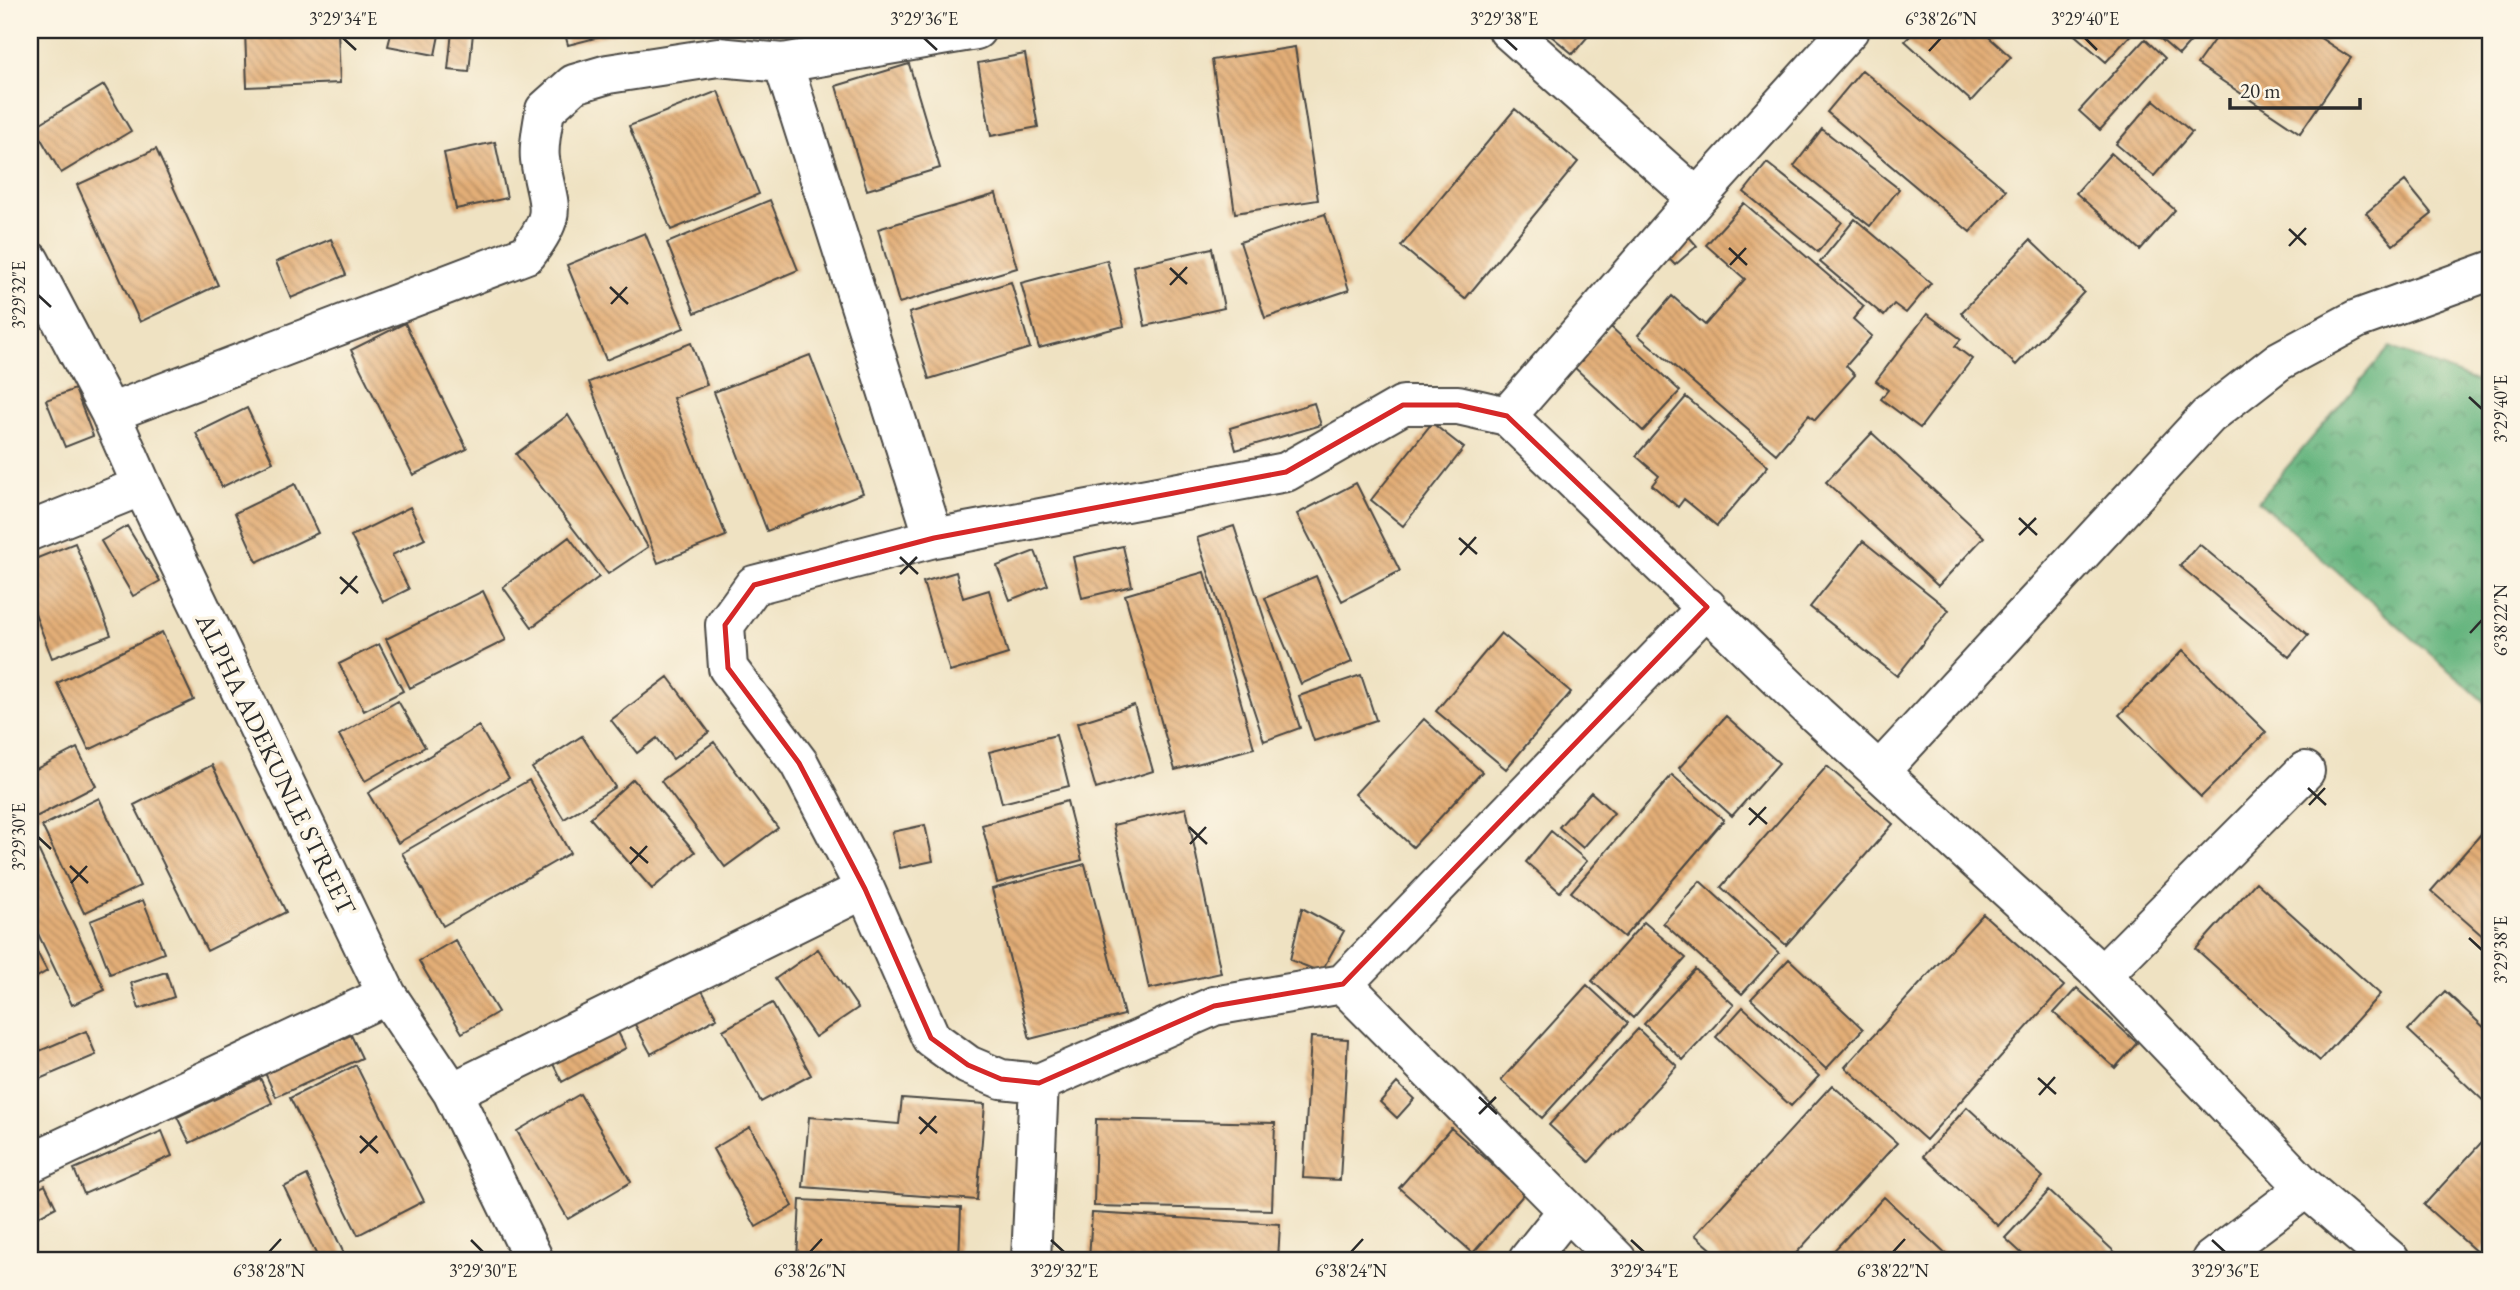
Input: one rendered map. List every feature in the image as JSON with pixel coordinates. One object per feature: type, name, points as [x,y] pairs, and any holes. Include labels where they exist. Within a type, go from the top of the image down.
[{"type":"street","points":[[110,413],[527,254],[546,230],[551,198],[540,157],[545,110],[574,83],[608,74],[718,57],[783,63],[976,30]]},
{"type":"street","points":[[1508,30],[1697,198]]},
{"type":"street","points":[[1507,416],[1697,198],[1849,30]]},
{"type":"street","points":[[783,63],[934,538]]},
{"type":"street","name":"ALPHA ADEKUNLE STREET","points":[[30,261],[110,413],[142,486],[387,995],[452,1092],[534,1260]]},
{"type":"street","points":[[1879,772],[2208,416],[2279,361],[2357,319],[2490,271]]},
{"type":"street","points":[[1707,607],[1343,984],[1213,1006],[1039,1083],[1001,1079],[968,1065],[931,1038],[864,889],[799,763],[728,668],[725,625],[754,586],[934,538],[1286,472],[1403,405],[1458,405],[1507,416],[1707,607],[1879,772],[2102,975],[2306,1188],[2390,1260]]},
{"type":"street","points":[[30,531],[142,486]]},
{"type":"street","points":[[2102,975],[2305,771]]},
{"type":"street","points":[[452,1092],[864,889]]},
{"type":"street","points":[[1343,984],[1617,1260]]},
{"type":"street","points":[[30,1163],[387,995]]},
{"type":"street","points":[[1031,1260],[1039,1083]]},
{"type":"street","points":[[2211,1260],[2306,1188]]},
{"type":"street","points":[[1528,1260],[1567,1210]]},
{"type":"highlighted area","points":[[1403,405],[1458,405],[1507,416],[1707,607],[1343,984],[1214,1006],[1039,1083],[1001,1079],[968,1065],[931,1038],[865,889],[799,763],[728,668],[725,625],[754,585],[934,538],[1286,472]]},
{"type":"green space","points":[[2390,347],[2490,387],[2490,707],[2258,501]]},
{"type":"building","points":[[245,30],[338,30],[340,83],[247,87]]},
{"type":"building","points":[[392,30],[440,30],[435,55],[388,46]]},
{"type":"building","points":[[564,30],[623,30],[623,31],[568,45]]},
{"type":"building","points":[[1544,30],[1585,30],[1590,34],[1573,54]]},
{"type":"building","points":[[1916,30],[1981,30],[2011,57],[1971,101],[1905,41]]},
{"type":"building","points":[[2069,30],[2135,30],[2106,62]]},
{"type":"building","points":[[2161,30],[2201,30],[2179,55],[2156,35]]},
{"type":"building","points":[[2221,30],[2308,30],[2351,58],[2300,133],[2197,64]]},
{"type":"building","points":[[452,31],[473,33],[469,72],[448,70]]},
{"type":"building","points":[[2145,39],[2165,58],[2100,130],[2079,111]]},
{"type":"building","points":[[1295,47],[1318,200],[1235,213],[1212,60]]},
{"type":"building","points":[[1025,54],[1038,127],[991,136],[978,63]]},
{"type":"building","points":[[909,64],[940,168],[867,190],[836,86]]},
{"type":"building","points":[[1862,70],[2006,190],[1970,232],[1827,112]]},
{"type":"building","points":[[104,85],[131,131],[61,173],[34,127]]},
{"type":"building","points":[[718,91],[759,194],[671,230],[629,126]]},
{"type":"building","points":[[2154,100],[2192,132],[2154,176],[2116,144]]},
{"type":"building","points":[[1515,109],[1578,162],[1465,299],[1401,246]]},
{"type":"building","points":[[1822,129],[1899,189],[1870,226],[1794,166]]},
{"type":"building","points":[[495,142],[507,198],[456,209],[444,153]]},
{"type":"building","points":[[156,149],[218,285],[140,322],[77,185]]},
{"type":"building","points":[[2111,153],[2175,210],[2140,250],[2076,193]]},
{"type":"building","points":[[1767,163],[1842,222],[1818,252],[1744,192]]},
{"type":"building","points":[[2405,181],[2432,214],[2393,245],[2366,213]]},
{"type":"building","points":[[996,194],[1017,268],[899,303],[878,229]]},
{"type":"building","points":[[770,200],[798,270],[695,313],[667,243]]},
{"type":"building","points":[[1744,203],[1864,306],[1853,319],[1872,336],[1846,366],[1855,375],[1815,420],[1809,415],[1776,454],[1638,335],[1672,296],[1705,325],[1745,279],[1706,245]]},
{"type":"building","points":[[1325,214],[1349,290],[1265,318],[1240,242]]},
{"type":"building","points":[[1855,219],[1931,283],[1906,313],[1894,304],[1884,316],[1820,262]]},
{"type":"building","points":[[1683,230],[1697,246],[1675,265],[1661,250]]},
{"type":"building","points":[[645,233],[684,328],[606,360],[567,265]]},
{"type":"building","points":[[331,239],[346,275],[291,298],[276,262]]},
{"type":"building","points":[[2030,240],[2084,292],[2016,365],[1961,313]]},
{"type":"building","points":[[1212,248],[1224,308],[1145,326],[1133,266]]},
{"type":"building","points":[[1107,260],[1124,326],[1039,348],[1021,283]]},
{"type":"building","points":[[1011,282],[1030,348],[929,379],[909,313]]},
{"type":"building","points":[[1927,314],[1961,339],[1955,346],[1972,359],[1920,428],[1881,399],[1888,390],[1876,381]]},
{"type":"building","points":[[405,323],[467,449],[413,475],[351,350]]},
{"type":"building","points":[[1611,327],[1680,391],[1643,431],[1574,367]]},
{"type":"building","points":[[691,343],[707,385],[673,398],[726,536],[658,563],[589,382]]},
{"type":"building","points":[[810,355],[863,493],[767,531],[714,392]]},
{"type":"building","points":[[75,389],[93,436],[65,447],[46,400]]},
{"type":"building","points":[[1686,397],[1768,466],[1717,526],[1684,499],[1678,507],[1652,485],[1659,476],[1636,456]]},
{"type":"building","points":[[1314,403],[1321,425],[1236,450],[1230,428]]},
{"type":"building","points":[[247,408],[273,462],[222,487],[196,433]]},
{"type":"building","points":[[568,415],[648,547],[608,574],[516,454]]},
{"type":"building","points":[[1432,423],[1464,448],[1403,526],[1371,500]]},
{"type":"building","points":[[1872,433],[1984,537],[1938,586],[1826,482]]},
{"type":"building","points":[[1356,483],[1400,571],[1342,601],[1297,514]]},
{"type":"building","points":[[295,484],[318,533],[257,562],[235,513]]},
{"type":"building","points":[[410,507],[425,539],[392,555],[409,589],[383,602],[351,536]]},
{"type":"building","points":[[127,526],[160,581],[133,596],[101,541]]},
{"type":"building","points":[[1234,526],[1300,728],[1264,741],[1197,538]]},
{"type":"building","points":[[569,537],[599,577],[532,627],[503,587]]},
{"type":"building","points":[[1863,541],[1949,610],[1897,676],[1810,607]]},
{"type":"building","points":[[75,543],[111,635],[52,658],[30,601],[30,561]]},
{"type":"building","points":[[2199,544],[2308,635],[2289,657],[2180,566]]},
{"type":"building","points":[[1123,546],[1132,586],[1082,598],[1073,557]]},
{"type":"building","points":[[1035,551],[1048,585],[1010,600],[997,566]]},
{"type":"building","points":[[956,572],[963,598],[989,590],[1008,654],[950,672],[923,582]]},
{"type":"building","points":[[1204,572],[1254,748],[1175,770],[1125,595]]},
{"type":"building","points":[[1316,576],[1352,662],[1301,684],[1265,598]]},
{"type":"building","points":[[483,591],[506,640],[410,688],[386,639]]},
{"type":"building","points":[[162,632],[194,700],[89,750],[57,683]]},
{"type":"building","points":[[1501,633],[1571,692],[1506,769],[1436,711]]},
{"type":"building","points":[[379,644],[403,691],[364,711],[339,664]]},
{"type":"building","points":[[2183,650],[2266,732],[2201,797],[2119,715]]},
{"type":"building","points":[[1361,675],[1376,720],[1314,741],[1299,696]]},
{"type":"building","points":[[668,677],[709,732],[673,759],[657,738],[637,753],[611,720]]},
{"type":"building","points":[[398,701],[425,747],[365,781],[339,735]]},
{"type":"building","points":[[1134,705],[1153,771],[1096,789],[1077,723]]},
{"type":"building","points":[[1726,716],[1779,763],[1732,816],[1679,768]]},
{"type":"building","points":[[1424,719],[1482,772],[1413,847],[1355,794]]},
{"type":"building","points":[[479,726],[509,778],[398,843],[368,793]]},
{"type":"building","points":[[1056,735],[1069,786],[1002,803],[989,752]]},
{"type":"building","points":[[582,736],[615,787],[564,819],[532,768]]},
{"type":"building","points":[[714,742],[778,828],[725,867],[661,781]]},
{"type":"building","points":[[77,748],[96,786],[30,820],[30,772]]},
{"type":"building","points":[[212,765],[286,912],[207,951],[134,805]]},
{"type":"building","points":[[1827,766],[1893,824],[1786,945],[1721,887]]},
{"type":"building","points":[[1672,775],[1724,820],[1624,937],[1571,892]]},
{"type":"building","points":[[633,779],[695,852],[652,889],[590,818]]},
{"type":"building","points":[[529,780],[570,853],[443,926],[402,853]]},
{"type":"building","points":[[1591,792],[1614,813],[1583,848],[1559,827]]},
{"type":"building","points":[[99,798],[140,886],[84,913],[42,826]]},
{"type":"building","points":[[1067,801],[1082,860],[997,883],[982,825]]},
{"type":"building","points":[[1186,808],[1221,973],[1149,989],[1113,825]]},
{"type":"building","points":[[925,825],[933,861],[900,868],[892,832]]},
{"type":"building","points":[[2489,825],[2490,935],[2486,939],[2431,891]]},
{"type":"building","points":[[1551,831],[1587,861],[1560,892],[1526,862]]},
{"type":"building","points":[[37,847],[105,990],[72,1005],[30,917],[30,851]]},
{"type":"building","points":[[1085,864],[1124,1015],[1030,1039],[992,889]]},
{"type":"building","points":[[1700,881],[1779,953],[1742,994],[1663,923]]},
{"type":"building","points":[[2256,882],[2380,994],[2320,1061],[2196,949]]},
{"type":"building","points":[[143,900],[164,953],[110,974],[90,921]]},
{"type":"building","points":[[1302,908],[1344,931],[1321,972],[1290,960]]},
{"type":"building","points":[[1983,914],[2064,986],[1926,1140],[1845,1067]]},
{"type":"building","points":[[1644,922],[1686,958],[1633,1018],[1592,981]]},
{"type":"building","points":[[30,939],[47,971],[30,981]]},
{"type":"building","points":[[455,940],[498,1012],[462,1033],[419,961]]},
{"type":"building","points":[[818,949],[858,1008],[815,1037],[775,979]]},
{"type":"building","points":[[1789,959],[1863,1029],[1826,1069],[1751,999]]},
{"type":"building","points":[[1695,969],[1734,1005],[1683,1060],[1644,1024]]},
{"type":"building","points":[[166,972],[174,997],[139,1009],[131,983]]},
{"type":"building","points":[[699,985],[717,1018],[651,1054],[633,1021]]},
{"type":"building","points":[[1587,985],[1628,1023],[1542,1118],[1501,1080]]},
{"type":"building","points":[[2077,988],[2137,1043],[2115,1068],[2054,1013]]},
{"type":"building","points":[[2445,991],[2490,1033],[2490,1107],[2408,1030]]},
{"type":"building","points":[[772,1003],[811,1075],[761,1102],[723,1030]]},
{"type":"building","points":[[1743,1007],[1819,1076],[1791,1106],[1716,1037]]},
{"type":"building","points":[[614,1024],[626,1048],[562,1082],[550,1058]]},
{"type":"building","points":[[1638,1029],[1677,1066],[1589,1162],[1549,1125]]},
{"type":"building","points":[[86,1031],[96,1055],[30,1083],[30,1055]]},
{"type":"building","points":[[351,1035],[362,1058],[276,1097],[265,1073]]},
{"type":"building","points":[[1311,1037],[1348,1039],[1340,1180],[1303,1178]]},
{"type":"building","points":[[356,1065],[424,1201],[358,1235],[290,1098]]},
{"type":"building","points":[[260,1078],[272,1103],[190,1143],[177,1117]]},
{"type":"building","points":[[1397,1083],[1414,1099],[1397,1118],[1380,1102]]},
{"type":"building","points":[[1832,1085],[1897,1143],[1790,1260],[1724,1260],[1695,1235]]},
{"type":"building","points":[[580,1094],[631,1182],[568,1219],[517,1131]]},
{"type":"building","points":[[902,1098],[985,1104],[977,1200],[803,1187],[809,1117],[899,1124]]},
{"type":"building","points":[[1967,1107],[2043,1177],[1998,1226],[1923,1156]]},
{"type":"building","points":[[1096,1119],[1275,1123],[1272,1210],[1094,1206]]},
{"type":"building","points":[[750,1127],[793,1206],[756,1227],[713,1149]]},
{"type":"building","points":[[1451,1128],[1525,1193],[1473,1253],[1399,1188]]},
{"type":"building","points":[[162,1131],[172,1156],[84,1194],[74,1169]]},
{"type":"building","points":[[2490,1133],[2490,1241],[2479,1254],[2424,1205]]},
{"type":"building","points":[[307,1175],[347,1260],[319,1260],[284,1187]]},
{"type":"building","points":[[45,1185],[56,1207],[30,1221],[30,1193]]},
{"type":"building","points":[[2049,1191],[2118,1255],[2113,1260],[2029,1260],[2005,1238]]},
{"type":"building","points":[[1884,1197],[1952,1260],[1825,1260]]},
{"type":"building","points":[[800,1200],[961,1208],[959,1260],[797,1260]]},
{"type":"building","points":[[1092,1213],[1280,1224],[1278,1260],[1089,1260]]}]
